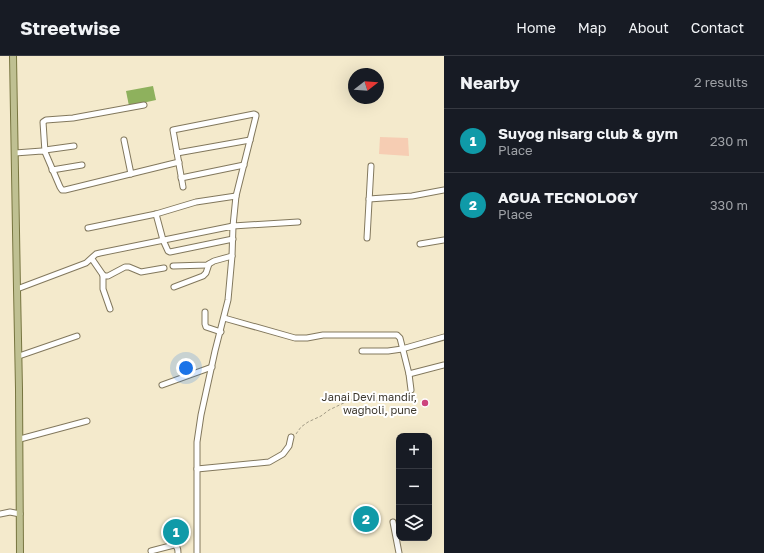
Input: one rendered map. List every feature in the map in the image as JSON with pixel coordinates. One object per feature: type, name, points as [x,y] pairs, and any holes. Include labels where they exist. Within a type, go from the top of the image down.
[{"type":"main road","points":[[13,56],[16,289],[19,356],[20,553]]},
{"type":"street","points":[[144,105],[73,118],[46,120],[43,122],[45,151],[60,187],[62,190],[65,190],[179,162]]},
{"type":"street","points":[[183,187],[173,130],[254,114],[256,115],[236,196],[232,226],[232,256],[228,300],[212,367],[197,442],[196,553]]},
{"type":"street","points":[[124,140],[131,174]]},
{"type":"street","points":[[177,153],[250,140]]},
{"type":"street","points":[[15,153],[45,151],[74,146]]},
{"type":"street","points":[[52,170],[82,165]]},
{"type":"street","points":[[181,178],[244,165]]},
{"type":"street","points":[[367,238],[371,166]]},
{"type":"street","points":[[369,199],[412,196],[444,190]]},
{"type":"street","points":[[88,228],[156,214],[196,202],[236,196]]},
{"type":"street","points":[[156,214],[163,240],[166,248],[170,252],[232,239]]},
{"type":"street","points":[[16,289],[86,263],[96,254],[100,253],[232,226],[298,222]]},
{"type":"street","points":[[420,244],[444,240]]},
{"type":"street","points":[[173,266],[202,266],[232,256]]},
{"type":"street","points":[[92,259],[102,275],[103,289],[110,309]]},
{"type":"street","points":[[174,287],[203,276],[206,273],[209,264]]},
{"type":"street","points":[[102,275],[108,276],[129,266],[141,272],[164,268]]},
{"type":"street","points":[[205,312],[206,328],[220,332]]},
{"type":"street","points":[[224,318],[302,339],[324,335],[397,335],[400,338],[409,374],[411,390]]},
{"type":"street","points":[[19,356],[77,336]]},
{"type":"street","points":[[362,351],[384,352],[402,349],[444,337]]},
{"type":"street","points":[[409,374],[444,365]]},
{"type":"street","points":[[162,385],[212,367]]},
{"type":"street","points":[[20,439],[87,421]]},
{"type":"street","points":[[197,469],[269,462],[283,454],[289,446],[291,437]]},
{"type":"street","points":[[0,514],[10,512],[20,514]]},
{"type":"street","points":[[393,522],[399,553]]},
{"type":"street","points":[[143,553],[174,545],[176,546],[178,553]]},
{"type":"path","points":[[291,437],[308,422],[350,400],[358,399],[375,401],[385,399],[392,401]]},
{"type":"shaded area","points":[[153,86],[156,100],[129,106],[126,91]]},
{"type":"shaded area","points":[[380,137],[408,138],[409,156],[379,154]]},
{"type":"place","name":"Janai Devi mandir, wagholi, pune","points":[[425,403]]},
{"type":"place","name":"AGUA TECNOLOGY","points":[[366,519]]},
{"type":"place","name":"Suyog nisarg club & gym","points":[[176,532]]}]
